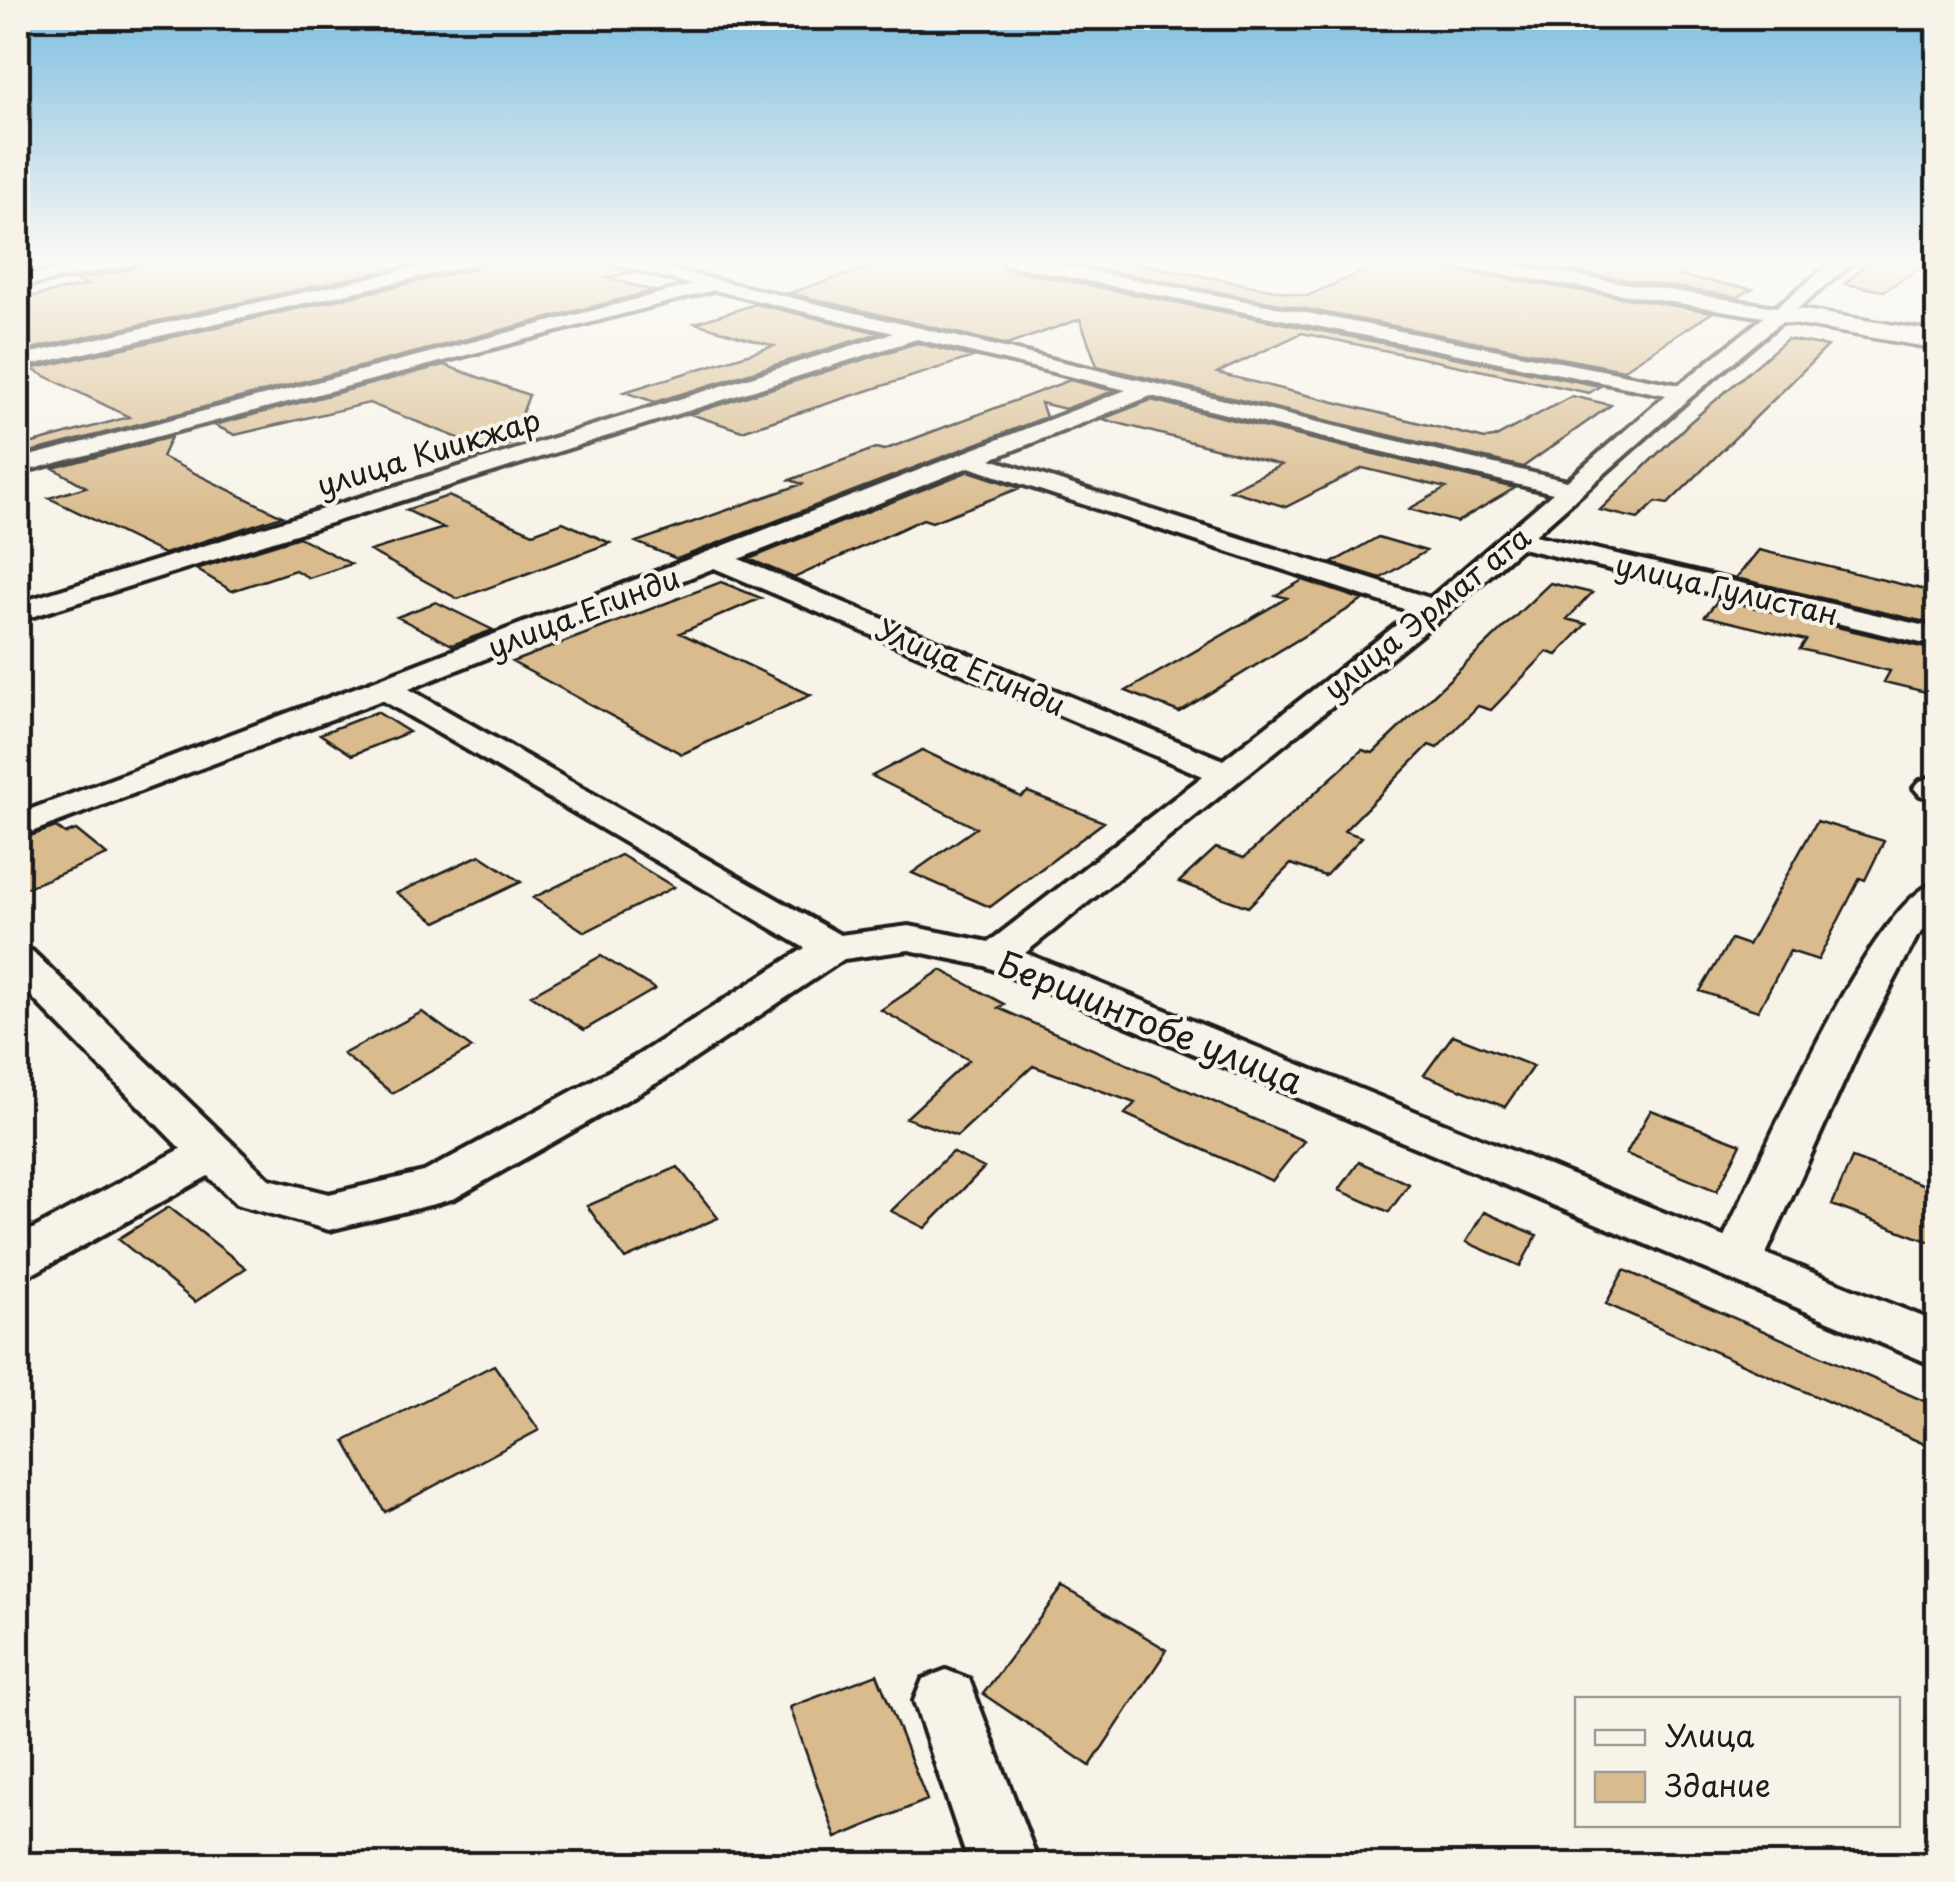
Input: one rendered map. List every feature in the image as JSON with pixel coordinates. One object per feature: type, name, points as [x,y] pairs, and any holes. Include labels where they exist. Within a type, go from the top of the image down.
[{"type":"street","points":[[18,362],[81,348]]},
{"type":"street","points":[[18,466],[471,348]]},
{"type":"street","name":"улица Киикжар","points":[[18,612],[868,348]]},
{"type":"street","points":[[976,348],[1574,490]]},
{"type":"street","points":[[1457,348],[1683,392]]},
{"type":"street","name":"улица Эрмат ата","points":[[997,956],[1435,609],[1738,348]]},
{"type":"street","name":"улица Егинди","points":[[18,826],[384,688],[1146,390]]},
{"type":"street","points":[[971,460],[1435,609]]},
{"type":"street","name":"улица Гулистан","points":[[1516,538],[1938,638]]},
{"type":"street","name":"Улица Егинди","points":[[716,559],[1225,773]]},
{"type":"street","points":[[18,960],[253,1192],[328,1212],[438,1186],[651,1067],[833,948],[384,688]]},
{"type":"street","points":[[1736,1262],[1839,1044],[1900,932],[1938,893]]},
{"type":"street","name":"Бершинтобе улица","points":[[833,948],[909,938],[997,956],[1938,1346]]},
{"type":"street","points":[[18,1259],[213,1152]]},
{"type":"street","points":[[946,1701],[1004,1864]]},
{"type":"building","points":[[125,348],[433,348],[27,453],[18,447],[129,417],[31,369]]},
{"type":"building","points":[[768,348],[831,348],[655,402],[624,392]]},
{"type":"building","points":[[902,348],[936,348],[973,357],[742,431],[690,414]]},
{"type":"building","points":[[1090,348],[1270,348],[1217,373],[1485,439],[1494,438],[1572,396],[1611,405],[1523,467],[1097,366]]},
{"type":"building","points":[[1373,348],[1406,348],[1600,386],[1589,393]]},
{"type":"building","points":[[1508,348],[1657,348],[1623,370]]},
{"type":"building","points":[[1777,348],[1826,348],[1668,504],[1656,502],[1638,519],[1600,510],[1689,423]]},
{"type":"building","points":[[444,365],[529,395],[511,444],[489,450],[369,403],[235,435],[214,425]]},
{"type":"building","points":[[1070,380],[1114,391],[1065,409],[1041,403],[1046,417],[677,559],[636,542],[802,484],[790,480],[876,448],[884,450]]},
{"type":"building","points":[[1151,400],[1515,488],[1457,522],[1409,509],[1446,488],[1363,468],[1286,507],[1230,490],[1281,465],[1102,419]]},
{"type":"building","points":[[171,437],[162,457],[282,516],[164,554],[49,498],[86,487],[53,468]]},
{"type":"building","points":[[969,471],[1020,488],[932,522],[923,519],[794,578],[749,559]]},
{"type":"building","points":[[448,496],[533,533],[563,522],[610,543],[458,599],[370,551],[444,528],[406,510]]},
{"type":"building","points":[[299,537],[351,564],[309,578],[295,570],[232,591],[196,569]]},
{"type":"building","points":[[1378,537],[1426,551],[1381,578],[1332,563]]},
{"type":"building","points":[[1759,550],[1938,593],[1938,625],[1736,578]]},
{"type":"building","points":[[1303,580],[1363,600],[1179,712],[1126,691],[1287,598],[1276,595]]},
{"type":"building","points":[[721,582],[761,598],[680,633],[811,695],[682,754],[512,662]]},
{"type":"building","points":[[1550,583],[1592,593],[1567,619],[1586,624],[1557,655],[1547,652],[1491,710],[1478,706],[1437,748],[1429,745],[1344,831],[1362,837],[1325,876],[1291,864],[1248,907],[1179,882],[1216,848],[1244,858],[1362,750],[1373,753]]},
{"type":"building","points":[[1719,599],[1938,651],[1938,695],[1884,682],[1890,671],[1800,649],[1806,640],[1705,616]]},
{"type":"building","points":[[436,602],[493,630],[452,645],[397,617]]},
{"type":"building","points":[[377,712],[409,732],[352,755],[320,734]]},
{"type":"building","points":[[922,750],[1021,797],[1028,792],[1104,822],[990,907],[912,873],[976,828],[872,776]]},
{"type":"building","points":[[1817,821],[1884,841],[1865,880],[1860,878],[1818,960],[1790,951],[1758,1011],[1700,991],[1731,939],[1748,945]]},
{"type":"building","points":[[56,827],[65,834],[76,830],[107,855],[18,891],[18,840]]},
{"type":"building","points":[[480,855],[521,882],[437,922],[397,893]]},
{"type":"building","points":[[621,855],[674,887],[585,932],[533,898]]},
{"type":"building","points":[[601,956],[655,989],[584,1030],[531,995]]},
{"type":"building","points":[[941,970],[1004,1004],[998,1008],[1304,1141],[1272,1181],[1125,1114],[1135,1103],[1033,1066],[957,1136],[906,1118],[969,1060],[881,1010]]},
{"type":"building","points":[[422,1012],[472,1048],[392,1093],[343,1054]]},
{"type":"building","points":[[1453,1035],[1533,1066],[1505,1107],[1424,1075]]},
{"type":"building","points":[[1651,1110],[1741,1144],[1717,1191],[1626,1154]]},
{"type":"building","points":[[952,1152],[984,1168],[925,1228],[891,1211]]},
{"type":"building","points":[[1852,1158],[1938,1190],[1938,1245],[1832,1205]]},
{"type":"building","points":[[1359,1162],[1409,1184],[1389,1212],[1339,1190]]},
{"type":"building","points":[[678,1167],[718,1218],[625,1259],[587,1206]]},
{"type":"building","points":[[169,1207],[246,1268],[195,1302],[118,1239]]},
{"type":"building","points":[[1484,1212],[1537,1235],[1520,1266],[1466,1242]]},
{"type":"building","points":[[1624,1270],[1938,1407],[1938,1450],[1606,1304]]},
{"type":"building","points":[[494,1365],[539,1430],[385,1512],[345,1441]]},
{"type":"building","points":[[1063,1587],[1167,1650],[1090,1766],[983,1694]]},
{"type":"building","points":[[877,1674],[927,1800],[836,1838],[790,1707]]}]
